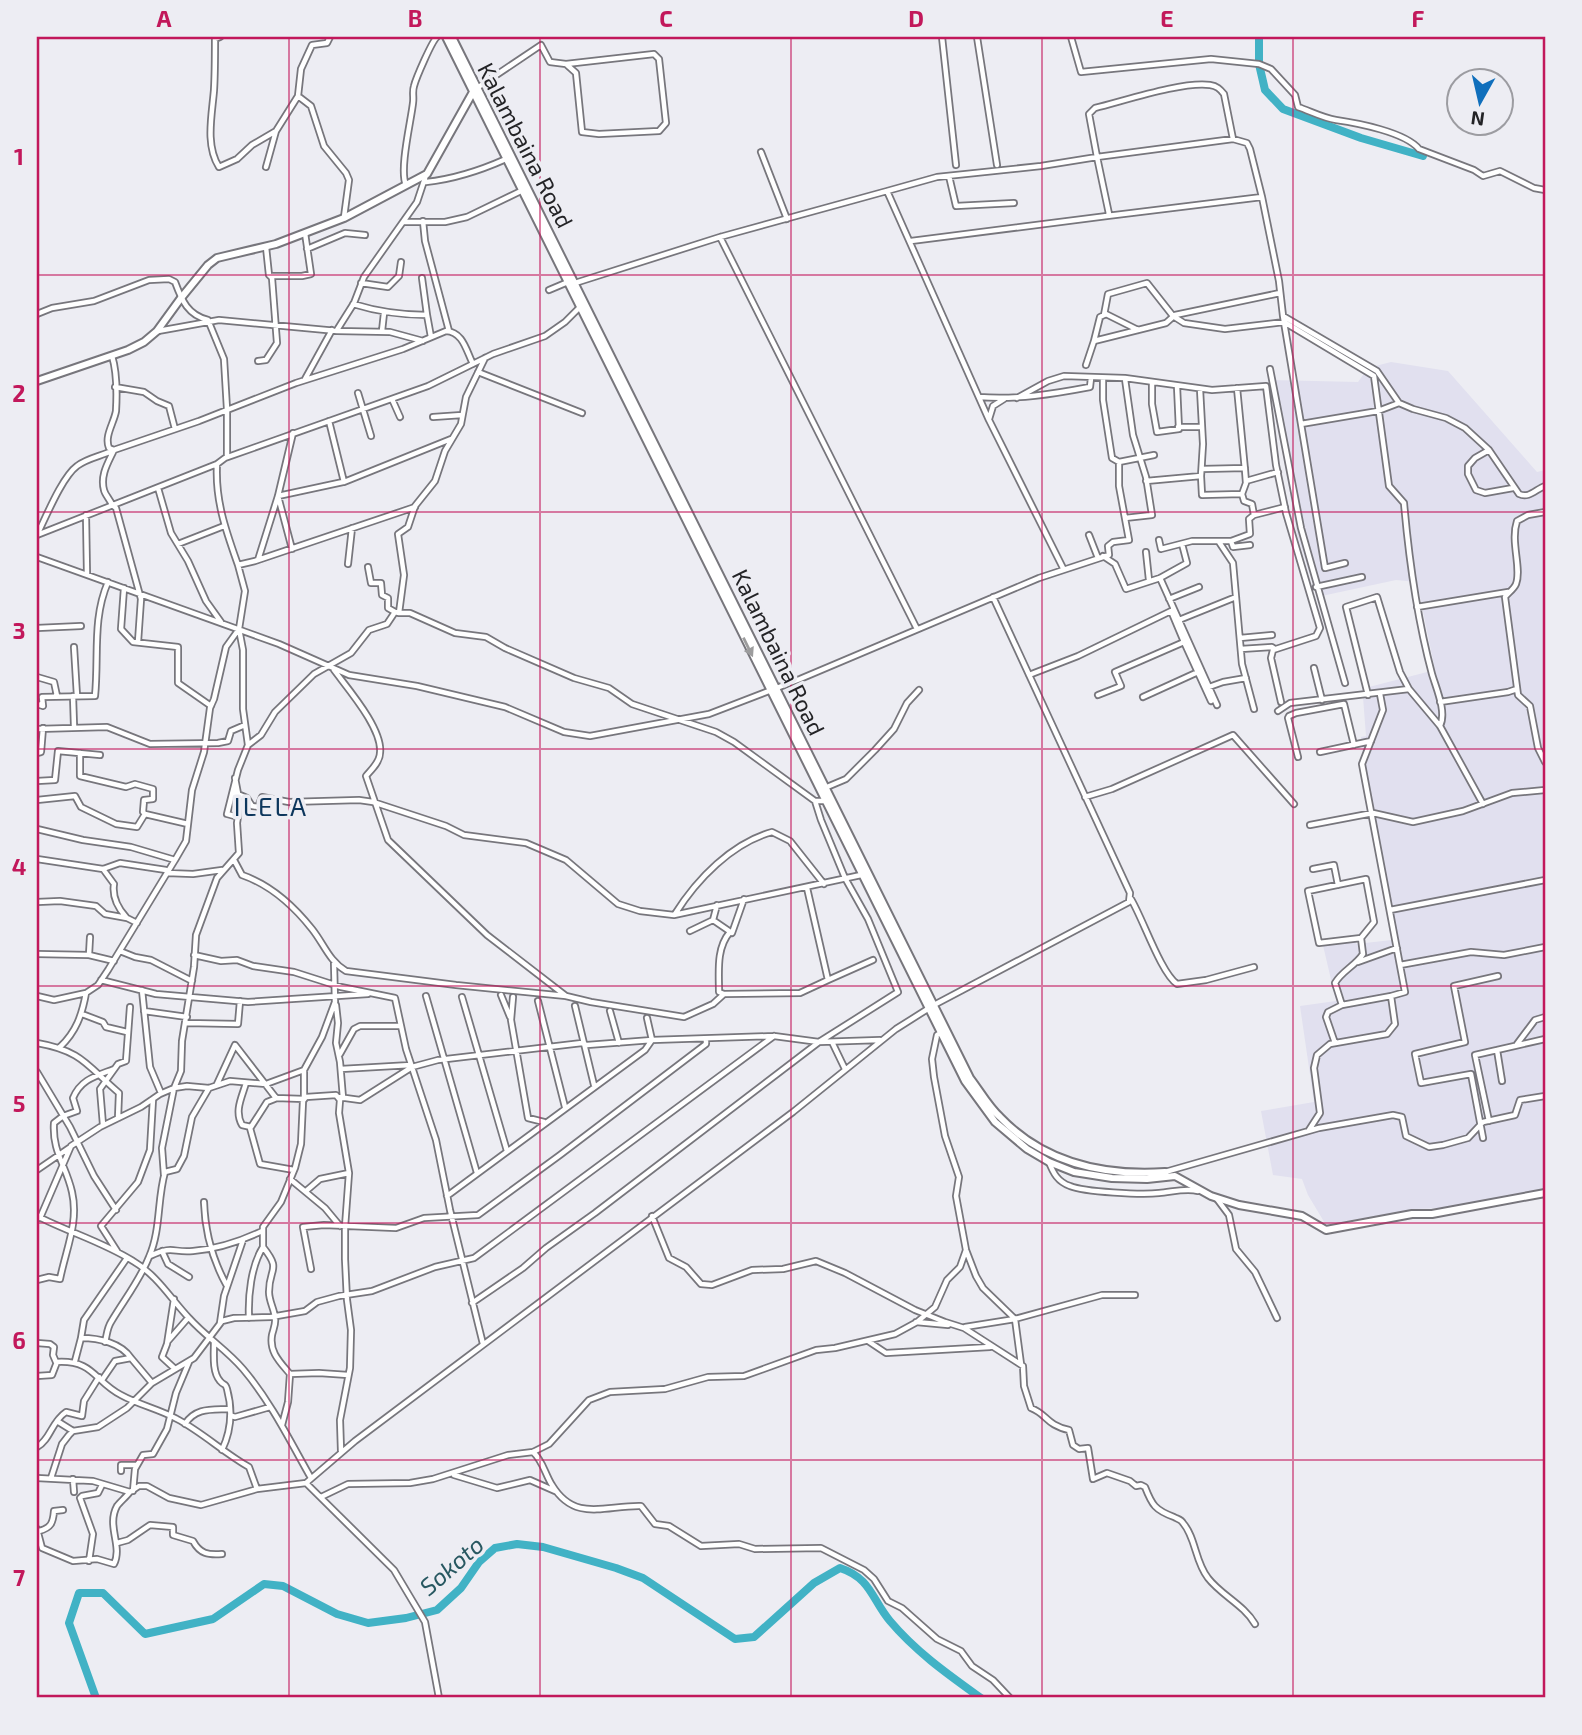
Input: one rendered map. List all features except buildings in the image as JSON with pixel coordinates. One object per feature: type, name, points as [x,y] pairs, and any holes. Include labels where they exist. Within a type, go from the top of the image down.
[{"type":"main road","points":[[446,37],[571,283],[580,307],[861,874],[932,1007]]},
{"type":"main road","name":"Kalambaina Road","points":[[452,37],[475,90],[571,283],[827,787],[944,1032],[971,1078],[999,1117],[1031,1144],[1052,1156],[1076,1165],[1126,1174],[1166,1175]]},
{"type":"main road","points":[[37,381],[137,346],[157,331],[208,265],[217,258],[266,247],[305,233],[344,218],[426,178],[475,90]]},
{"type":"main road","points":[[944,1032],[965,1081],[995,1122],[1027,1149],[1049,1162],[1074,1171],[1111,1178],[1147,1179],[1175,1176],[1217,1198],[1239,1205],[1302,1216],[1326,1230],[1545,1193]]},
{"type":"street","points":[[220,37],[215,39],[210,126],[212,157],[219,167],[228,164],[276,131]]},
{"type":"street","points":[[266,167],[276,131],[298,96],[301,69],[308,51],[312,45],[327,44],[330,37]]},
{"type":"street","points":[[406,186],[404,176],[409,120],[414,100],[412,94],[419,71],[427,58],[430,43],[437,37]]},
{"type":"street","points":[[942,37],[956,165]]},
{"type":"street","points":[[976,37],[997,165]]},
{"type":"street","points":[[1071,37],[1081,72],[1211,58],[1259,64],[1271,69],[1295,95],[1298,107],[1336,120],[1374,128],[1414,143],[1419,149],[1483,176],[1500,171],[1534,188],[1545,190]]},
{"type":"street","points":[[475,90],[541,45],[550,62],[566,64],[654,54],[659,59],[666,123],[659,131],[582,132],[576,73],[566,64]]},
{"type":"street","points":[[1107,216],[1109,214],[1089,114],[1095,108],[1152,93],[1212,85],[1224,94],[1233,139]]},
{"type":"street","points":[[298,96],[311,106],[324,146],[349,180],[344,218]]},
{"type":"street","points":[[549,290],[720,237],[948,176],[1233,139],[1247,143],[1262,197],[1280,293],[1325,568],[1345,563]]},
{"type":"street","points":[[761,152],[786,219]]},
{"type":"street","points":[[304,380],[354,304],[361,283],[417,202],[426,178],[445,180],[477,172],[506,159]]},
{"type":"street","points":[[948,176],[957,206],[1014,203]]},
{"type":"street","points":[[402,222],[445,222],[467,217],[523,190]]},
{"type":"street","points":[[887,191],[978,397],[1063,569]]},
{"type":"street","points":[[911,241],[1262,197]]},
{"type":"street","points":[[423,221],[425,241],[449,331],[460,337],[473,364]]},
{"type":"street","points":[[272,276],[311,274],[305,233]]},
{"type":"street","points":[[307,249],[345,233],[365,235]]},
{"type":"street","points":[[720,237],[917,629]]},
{"type":"street","points":[[258,361],[266,360],[277,343],[272,276],[269,275],[266,247]]},
{"type":"street","points":[[361,283],[388,287],[398,276],[401,262]]},
{"type":"street","points":[[422,278],[431,337]]},
{"type":"street","points":[[37,314],[52,308],[94,302],[149,280],[169,279],[175,282],[181,298],[193,316],[208,320],[334,331],[382,331],[423,341]]},
{"type":"street","points":[[1086,365],[1108,294],[1147,283],[1173,316],[1184,323],[1225,329],[1283,319],[1377,371],[1399,402],[1413,409],[1446,418],[1465,428],[1489,450],[1513,488],[1523,496],[1545,486]]},
{"type":"street","points":[[1094,341],[1166,323],[1173,316],[1280,293]]},
{"type":"street","points":[[354,304],[384,313],[427,315]]},
{"type":"street","points":[[37,535],[217,464],[227,457],[428,386],[485,358],[545,336],[580,307]]},
{"type":"street","points":[[382,331],[384,313]]},
{"type":"street","points":[[1104,314],[1139,330]]},
{"type":"street","points":[[1283,319],[1374,376],[1390,486],[1404,502],[1422,637],[1440,702],[1443,721],[1440,726]]},
{"type":"street","points":[[157,331],[208,320]]},
{"type":"street","points":[[208,320],[224,359],[227,457]]},
{"type":"street","points":[[37,535],[56,499],[60,485],[78,465],[304,380],[449,331]]},
{"type":"street","points":[[111,355],[117,374],[116,412],[107,443],[108,448],[114,450]]},
{"type":"street","points":[[248,745],[261,735],[275,712],[287,699],[314,674],[351,653],[369,630],[387,624],[397,612],[404,575],[398,534],[408,527],[415,506],[435,481],[444,451],[461,424],[466,397],[485,358]]},
{"type":"street","points":[[1270,369],[1301,528],[1345,683]]},
{"type":"street","points":[[478,372],[582,413]]},
{"type":"street","points":[[1017,398],[1048,381],[1065,376],[1125,379],[1200,389],[1266,386],[1285,507],[1320,628],[1316,636],[1275,649],[1270,658],[1282,702]]},
{"type":"street","points":[[978,397],[1017,398],[1090,387],[1091,378]]},
{"type":"street","points":[[1103,379],[1103,400],[1112,458],[1119,462],[1154,455]]},
{"type":"street","points":[[1125,379],[1138,458],[1146,481],[1152,515],[1125,518]]},
{"type":"street","points":[[1152,382],[1152,404],[1157,432],[1179,429],[1178,427],[1202,426]]},
{"type":"street","points":[[1177,386],[1178,427]]},
{"type":"street","points":[[115,387],[144,392],[169,406],[175,429]]},
{"type":"street","points":[[1237,388],[1246,481],[1242,494],[1244,501],[1252,504],[1254,515]]},
{"type":"street","points":[[1200,389],[1202,495],[1242,494]]},
{"type":"street","points":[[358,393],[371,436]]},
{"type":"street","points":[[392,399],[400,417]]},
{"type":"street","points":[[989,420],[993,406],[1005,399]]},
{"type":"street","points":[[1301,424],[1378,411],[1399,402]]},
{"type":"street","points":[[433,417],[462,415]]},
{"type":"street","points":[[328,421],[344,482]]},
{"type":"street","points":[[258,561],[278,496],[293,433]]},
{"type":"street","points":[[278,496],[344,482],[452,439]]},
{"type":"street","points":[[114,450],[102,478],[104,492],[116,509],[140,594],[138,642]]},
{"type":"street","points":[[1489,450],[1475,458],[1468,466],[1472,484],[1476,490],[1485,492],[1513,488]]},
{"type":"street","points":[[37,557],[279,643],[349,675],[505,707],[564,732],[601,735],[709,714],[1063,569],[1109,555],[1108,546],[1111,543],[1129,540],[1119,486],[1119,462]]},
{"type":"street","points":[[105,1342],[110,1323],[150,1256],[160,1214],[164,1175],[162,1148],[174,1088],[181,1072],[182,1041],[192,981],[194,944],[214,884],[239,853],[235,778],[248,745],[242,684],[243,650],[239,629],[245,591],[224,526],[216,488],[217,464]]},
{"type":"street","points":[[1202,469],[1245,468]]},
{"type":"street","points":[[1246,481],[1278,472]]},
{"type":"street","points":[[1146,481],[1201,477]]},
{"type":"street","points":[[158,488],[171,533],[188,561],[206,601],[221,622]]},
{"type":"street","points":[[278,496],[292,549]]},
{"type":"street","points":[[238,565],[258,561],[415,506]]},
{"type":"street","points":[[1159,540],[1161,549],[1203,540],[1231,541],[1250,534],[1249,519],[1254,515],[1285,507]]},
{"type":"street","points":[[1545,512],[1528,515],[1517,521],[1514,531],[1516,586],[1505,597],[1518,695],[1530,706],[1538,748],[1545,762]]},
{"type":"street","points":[[86,515],[87,575]]},
{"type":"street","points":[[178,544],[224,526]]},
{"type":"street","points":[[348,564],[352,528]]},
{"type":"street","points":[[1089,534],[1101,557],[1115,564],[1126,589],[1160,578],[1187,563],[1182,544]]},
{"type":"street","points":[[1231,541],[1233,547],[1250,545]]},
{"type":"street","points":[[1219,542],[1233,563],[1241,649],[1254,709]]},
{"type":"street","points":[[1146,552],[1149,580]]},
{"type":"street","points":[[368,567],[371,583],[381,583],[382,596],[388,598],[388,608],[410,613],[455,633],[486,637],[574,678],[608,688],[632,704],[727,737],[815,801],[825,801]]},
{"type":"street","points":[[1316,587],[1362,577]]},
{"type":"street","points":[[1029,675],[1078,656],[1171,611],[1214,703],[1160,578]]},
{"type":"street","points":[[37,704],[43,706],[42,697],[96,696],[96,631],[100,600],[108,582]]},
{"type":"street","points":[[1170,599],[1199,587]]},
{"type":"street","points":[[124,588],[121,629],[134,642],[178,647],[178,683],[211,706]]},
{"type":"street","points":[[1418,607],[1509,592]]},
{"type":"street","points":[[993,597],[1130,898],[1168,975],[1177,984],[1206,980],[1254,967]]},
{"type":"street","points":[[1179,620],[1236,597]]},
{"type":"street","points":[[1368,695],[1346,607],[1377,597],[1400,672],[1409,689],[1440,726],[1483,804]]},
{"type":"street","points":[[37,628],[81,626]]},
{"type":"street","points":[[37,996],[54,1000],[86,993],[101,980],[186,841],[192,790],[211,706],[226,647],[239,629]]},
{"type":"street","points":[[1240,638],[1272,635]]},
{"type":"street","points":[[1098,695],[1121,687],[1115,672],[1184,642]]},
{"type":"street","points":[[1241,649],[1272,646],[1275,649]]},
{"type":"street","points":[[74,647],[74,726]]},
{"type":"street","points":[[1314,668],[1322,700]]},
{"type":"street","points":[[334,670],[360,703],[378,739],[381,754],[366,776],[388,840],[487,935],[566,996]]},
{"type":"street","points":[[1143,696],[1198,671]]},
{"type":"street","points":[[37,677],[54,682],[57,696]]},
{"type":"street","points":[[1209,688],[1223,682],[1246,678]]},
{"type":"street","points":[[1278,711],[1290,703],[1409,689]]},
{"type":"street","points":[[1440,702],[1517,689]]},
{"type":"street","points":[[827,787],[846,779],[875,750],[894,729],[907,703],[919,690]]},
{"type":"street","points":[[1335,1043],[1326,1017],[1328,1012],[1342,1005],[1405,992],[1362,764],[1383,710],[1380,694]]},
{"type":"street","points":[[1298,757],[1288,718],[1296,713],[1345,704],[1354,745]]},
{"type":"street","points":[[37,753],[41,752],[40,728],[107,727],[150,744],[228,741],[231,731],[245,725]]},
{"type":"street","points":[[1084,797],[1112,789],[1233,735],[1294,804]]},
{"type":"street","points":[[1320,752],[1371,741]]},
{"type":"street","points":[[37,781],[55,780],[58,751],[100,755]]},
{"type":"street","points":[[37,800],[75,796],[81,807],[117,824],[137,827],[145,814],[144,800],[153,799],[153,789],[135,784],[125,787],[80,776],[80,753]]},
{"type":"street","points":[[1310,825],[1371,814],[1413,822],[1463,811],[1512,793],[1545,790]]},
{"type":"street","points":[[236,793],[247,798],[252,806],[258,807],[262,797],[289,802],[373,802],[446,826],[464,835],[526,843],[566,860],[618,904],[640,911],[675,914],[744,898],[807,888],[861,874]]},
{"type":"street","points":[[236,793],[227,814],[238,817]]},
{"type":"street","points":[[472,1303],[523,1268],[819,1042],[898,992],[868,919],[845,878],[815,801]]},
{"type":"street","points":[[145,814],[188,824]]},
{"type":"street","points":[[37,829],[83,840],[131,847],[175,860]]},
{"type":"street","points":[[675,914],[687,895],[714,867],[756,836],[772,832],[790,841],[824,884]]},
{"type":"street","points":[[37,859],[103,869],[120,863],[166,870],[167,873],[193,874],[223,870]]},
{"type":"street","points":[[234,860],[243,875],[260,881],[279,894],[312,929],[334,962],[346,971],[566,996],[684,1017],[713,1004],[724,994]]},
{"type":"street","points":[[1313,869],[1334,865],[1338,885]]},
{"type":"street","points":[[103,869],[114,884],[118,909],[127,918]]},
{"type":"street","points":[[1366,879],[1374,922],[1361,938],[1319,943],[1308,891],[1366,879]]},
{"type":"street","points":[[1390,910],[1545,880]]},
{"type":"street","points":[[807,888],[828,980]]},
{"type":"street","points":[[744,898],[732,933],[723,939],[719,962],[719,992],[800,993],[873,960]]},
{"type":"street","points":[[63,1510],[54,1511],[52,1524],[48,1529],[38,1530],[42,1548],[67,1560],[97,1559],[114,1564],[117,1544],[112,1526],[117,1506],[139,1486],[147,1486],[169,1498],[201,1505],[257,1489],[308,1480],[483,1344],[793,1112],[882,1040],[932,1007],[1129,902],[1130,898]]},
{"type":"street","points":[[37,902],[60,901],[96,906],[105,914],[127,918],[137,923]]},
{"type":"street","points":[[690,931],[713,920],[718,904]]},
{"type":"street","points":[[713,920],[730,932]]},
{"type":"street","points":[[89,955],[90,937]]},
{"type":"street","points":[[1357,962],[1363,954],[1361,938]]},
{"type":"street","points":[[1400,965],[1471,952],[1504,955],[1545,947]]},
{"type":"street","points":[[1342,1005],[1335,983],[1340,974],[1357,962],[1397,948]]},
{"type":"street","points":[[120,951],[151,960],[192,981]]},
{"type":"street","points":[[37,954],[89,955],[114,961]]},
{"type":"street","points":[[194,955],[221,961],[237,960],[253,966],[294,972],[334,985],[396,998],[412,1066],[436,1140],[451,1215],[483,1344]]},
{"type":"street","points":[[334,962],[338,1023],[336,1043],[341,1069],[341,1097],[349,1173],[343,1227],[346,1295],[351,1330],[348,1375],[340,1420],[341,1452]]},
{"type":"street","points":[[1483,1138],[1471,1074],[1421,1083],[1415,1054],[1465,1042],[1454,986],[1497,976]]},
{"type":"street","points":[[101,980],[156,994],[240,1001],[335,999],[376,994]]},
{"type":"street","points":[[142,990],[150,1067],[161,1093]]},
{"type":"street","points":[[60,1047],[75,1030],[82,1014],[86,993]]},
{"type":"street","points":[[501,995],[511,1020]]},
{"type":"street","points":[[426,996],[477,1174]]},
{"type":"street","points":[[1309,1130],[1320,1113],[1314,1068],[1317,1055],[1330,1044],[1387,1034],[1395,1024],[1391,996]]},
{"type":"street","points":[[462,997],[507,1151]]},
{"type":"street","points":[[513,997],[511,1020],[528,1118],[545,1122]]},
{"type":"street","points":[[150,1256],[167,1248],[189,1252],[212,1248],[243,1240],[263,1230],[281,1202],[294,1170],[300,1144],[304,1070],[321,1037],[335,999]]},
{"type":"street","points":[[144,1011],[187,1020],[238,1024],[240,1001]]},
{"type":"street","points":[[538,1001],[565,1107]]},
{"type":"street","points":[[575,1006],[594,1085]]},
{"type":"street","points":[[103,1125],[100,1089],[118,1063],[127,1061],[130,1007]]},
{"type":"street","points":[[610,1011],[620,1043]]},
{"type":"street","points":[[82,1014],[103,1022],[106,1027],[127,1032]]},
{"type":"street","points":[[447,1196],[645,1050],[652,1040],[647,1017]]},
{"type":"street","points":[[1516,1045],[1535,1020],[1545,1017]]},
{"type":"street","points":[[339,1056],[354,1029],[401,1026]]},
{"type":"street","points":[[944,1032],[937,1035],[932,1059],[945,1136],[959,1177],[956,1196],[966,1250],[983,1288],[1015,1319],[1024,1387],[1031,1408],[1038,1410],[1046,1421],[1056,1427],[1069,1430],[1073,1445],[1079,1449],[1088,1448],[1093,1479],[1107,1473],[1130,1481],[1136,1486],[1141,1485],[1145,1487],[1157,1510],[1184,1523],[1207,1577],[1233,1599],[1255,1624]]},
{"type":"street","points":[[341,1069],[412,1066],[443,1059],[582,1043],[587,1045],[774,1036],[819,1042],[882,1040]]},
{"type":"street","points":[[220,1324],[234,1318],[275,1317],[305,1311],[317,1302],[372,1291],[435,1267],[474,1258],[774,1036]]},
{"type":"street","points":[[312,1269],[303,1227],[324,1225],[396,1228],[424,1218],[478,1214],[499,1201],[706,1044],[706,1039]]},
{"type":"street","points":[[1489,1121],[1475,1055],[1545,1039]]},
{"type":"street","points":[[832,1042],[845,1069]]},
{"type":"street","points":[[37,1043],[60,1047],[86,1061],[119,1093],[118,1118]]},
{"type":"street","points":[[217,1085],[235,1045],[277,1098]]},
{"type":"street","points":[[1497,1050],[1502,1082]]},
{"type":"street","points":[[294,1170],[260,1164],[250,1127],[267,1102],[277,1098],[304,1099],[313,1096],[360,1100],[412,1066]]},
{"type":"street","points":[[37,1280],[50,1277],[60,1279],[73,1234],[75,1212],[72,1190],[57,1156],[53,1137],[54,1123],[63,1116],[78,1111],[73,1098],[78,1087],[114,1069]]},
{"type":"street","points":[[37,1170],[103,1125],[174,1088],[209,1088],[230,1081],[264,1084],[304,1070]]},
{"type":"street","points":[[37,1072],[94,1176],[116,1210]]},
{"type":"street","points":[[247,1083],[238,1118],[242,1125],[250,1127]]},
{"type":"street","points":[[164,1175],[165,1172],[177,1169],[184,1156],[192,1117],[209,1088]]},
{"type":"street","points":[[1166,1175],[1309,1130],[1393,1115],[1400,1116],[1406,1136],[1429,1147],[1468,1138],[1480,1125],[1515,1115],[1520,1100],[1545,1096]]},
{"type":"street","points":[[117,1252],[101,1226],[138,1182],[150,1150],[153,1099]]},
{"type":"street","points":[[70,1147],[38,1217],[117,1252],[143,1268],[174,1299],[188,1318],[243,1368],[282,1425],[308,1480],[321,1497],[394,1570],[406,1590],[425,1622],[439,1698]]},
{"type":"street","points":[[1049,1162],[1054,1176],[1070,1186],[1122,1193],[1156,1194],[1190,1189],[1205,1193]]},
{"type":"street","points":[[306,1191],[320,1180],[349,1173]]},
{"type":"street","points":[[290,1179],[343,1227]]},
{"type":"street","points":[[1217,1198],[1229,1215],[1236,1249],[1255,1272],[1277,1318]]},
{"type":"street","points":[[204,1202],[205,1221],[218,1271],[227,1286]]},
{"type":"street","points":[[652,1216],[669,1258],[685,1267],[701,1284],[712,1285],[752,1270],[783,1269],[816,1261],[926,1314],[964,1328],[1021,1364]]},
{"type":"street","points":[[249,1318],[248,1303],[257,1256],[263,1247],[263,1230]]},
{"type":"street","points":[[57,1422],[74,1431],[98,1427],[134,1401],[152,1383],[194,1358],[213,1340],[220,1324],[227,1286],[243,1240]]},
{"type":"street","points":[[263,1247],[273,1260],[275,1268],[269,1284],[269,1297],[275,1317],[271,1340],[273,1353],[290,1374],[288,1402],[282,1425]]},
{"type":"street","points":[[321,1497],[348,1484],[410,1483],[452,1475],[508,1455],[533,1452],[549,1444],[589,1401],[610,1392],[665,1389],[708,1377],[744,1376],[816,1350],[894,1334],[935,1307],[947,1280],[960,1267],[966,1250]]},
{"type":"street","points":[[162,1251],[168,1264],[189,1277]]},
{"type":"street","points":[[75,1361],[84,1320],[127,1258]]},
{"type":"street","points":[[964,1328],[1015,1319],[1101,1295],[1135,1295]]},
{"type":"street","points":[[174,1299],[168,1341],[162,1357],[174,1368]]},
{"type":"street","points":[[168,1341],[188,1318]]},
{"type":"street","points":[[916,1322],[953,1324]]},
{"type":"street","points":[[82,1338],[125,1349],[152,1383]]},
{"type":"street","points":[[213,1340],[214,1364],[218,1380],[227,1389],[232,1416],[222,1451]]},
{"type":"street","points":[[37,1342],[44,1341],[54,1347],[56,1363],[52,1375],[37,1376]]},
{"type":"street","points":[[868,1341],[886,1353],[991,1347]]},
{"type":"street","points":[[37,1447],[44,1441],[57,1418],[66,1412],[82,1416],[84,1401],[115,1361],[131,1358]]},
{"type":"street","points":[[56,1363],[75,1361],[82,1364],[114,1391],[185,1424],[249,1467],[257,1489]]},
{"type":"street","points":[[131,1492],[137,1465],[143,1455],[153,1454],[171,1416],[176,1393],[189,1361]]},
{"type":"street","points":[[290,1374],[348,1375]]},
{"type":"street","points":[[232,1416],[270,1407]]},
{"type":"street","points":[[185,1424],[191,1415],[200,1410],[230,1409]]},
{"type":"street","points":[[51,1478],[62,1444],[74,1431]]},
{"type":"street","points":[[533,1452],[539,1457],[556,1491]]},
{"type":"street","points":[[121,1471],[121,1465],[137,1465]]},
{"type":"street","points":[[452,1475],[496,1488],[530,1480],[556,1491],[581,1509],[600,1511],[641,1506],[655,1524],[668,1526],[702,1546],[739,1544],[755,1549],[828,1550],[864,1570],[874,1579],[888,1601],[902,1608],[937,1639],[961,1651],[972,1666],[993,1680],[1010,1698]]},
{"type":"street","points":[[37,1478],[93,1481],[131,1492]]},
{"type":"street","points":[[73,1479],[74,1492]]},
{"type":"street","points":[[89,1561],[93,1534],[80,1498],[98,1493],[102,1485]]},
{"type":"street","points":[[117,1544],[150,1525],[160,1528],[173,1527],[173,1535],[193,1541],[197,1549],[207,1554],[222,1554]]},
{"type":"shaded area","points":[[1391,362],[1448,371],[1537,472],[1545,470],[1545,1189],[1445,1208],[1414,1209],[1326,1225],[1302,1179],[1273,1175],[1261,1111],[1314,1102],[1300,1006],[1336,1001],[1322,941],[1355,940],[1356,944],[1392,940],[1359,764],[1364,762],[1361,737],[1366,736],[1363,697],[1365,688],[1435,670],[1417,582],[1396,580],[1317,597],[1297,534],[1270,380],[1358,382],[1368,368]]},
{"type":"waterway","points":[[1259,37],[1259,64],[1265,90],[1283,109],[1361,138],[1423,156]]},
{"type":"waterway","name":"Sokoto","points":[[96,1698],[69,1623],[79,1593],[103,1593],[145,1634],[213,1619],[264,1584],[283,1586],[337,1614],[368,1623],[406,1618],[437,1610],[461,1588],[479,1562],[495,1548],[517,1544],[543,1547],[643,1578],[735,1639],[754,1637],[814,1583],[840,1568],[865,1584],[890,1621],[911,1643],[933,1663],[981,1698]]},
{"type":"district","name":"ILELA","points":[[271,805]]}]
